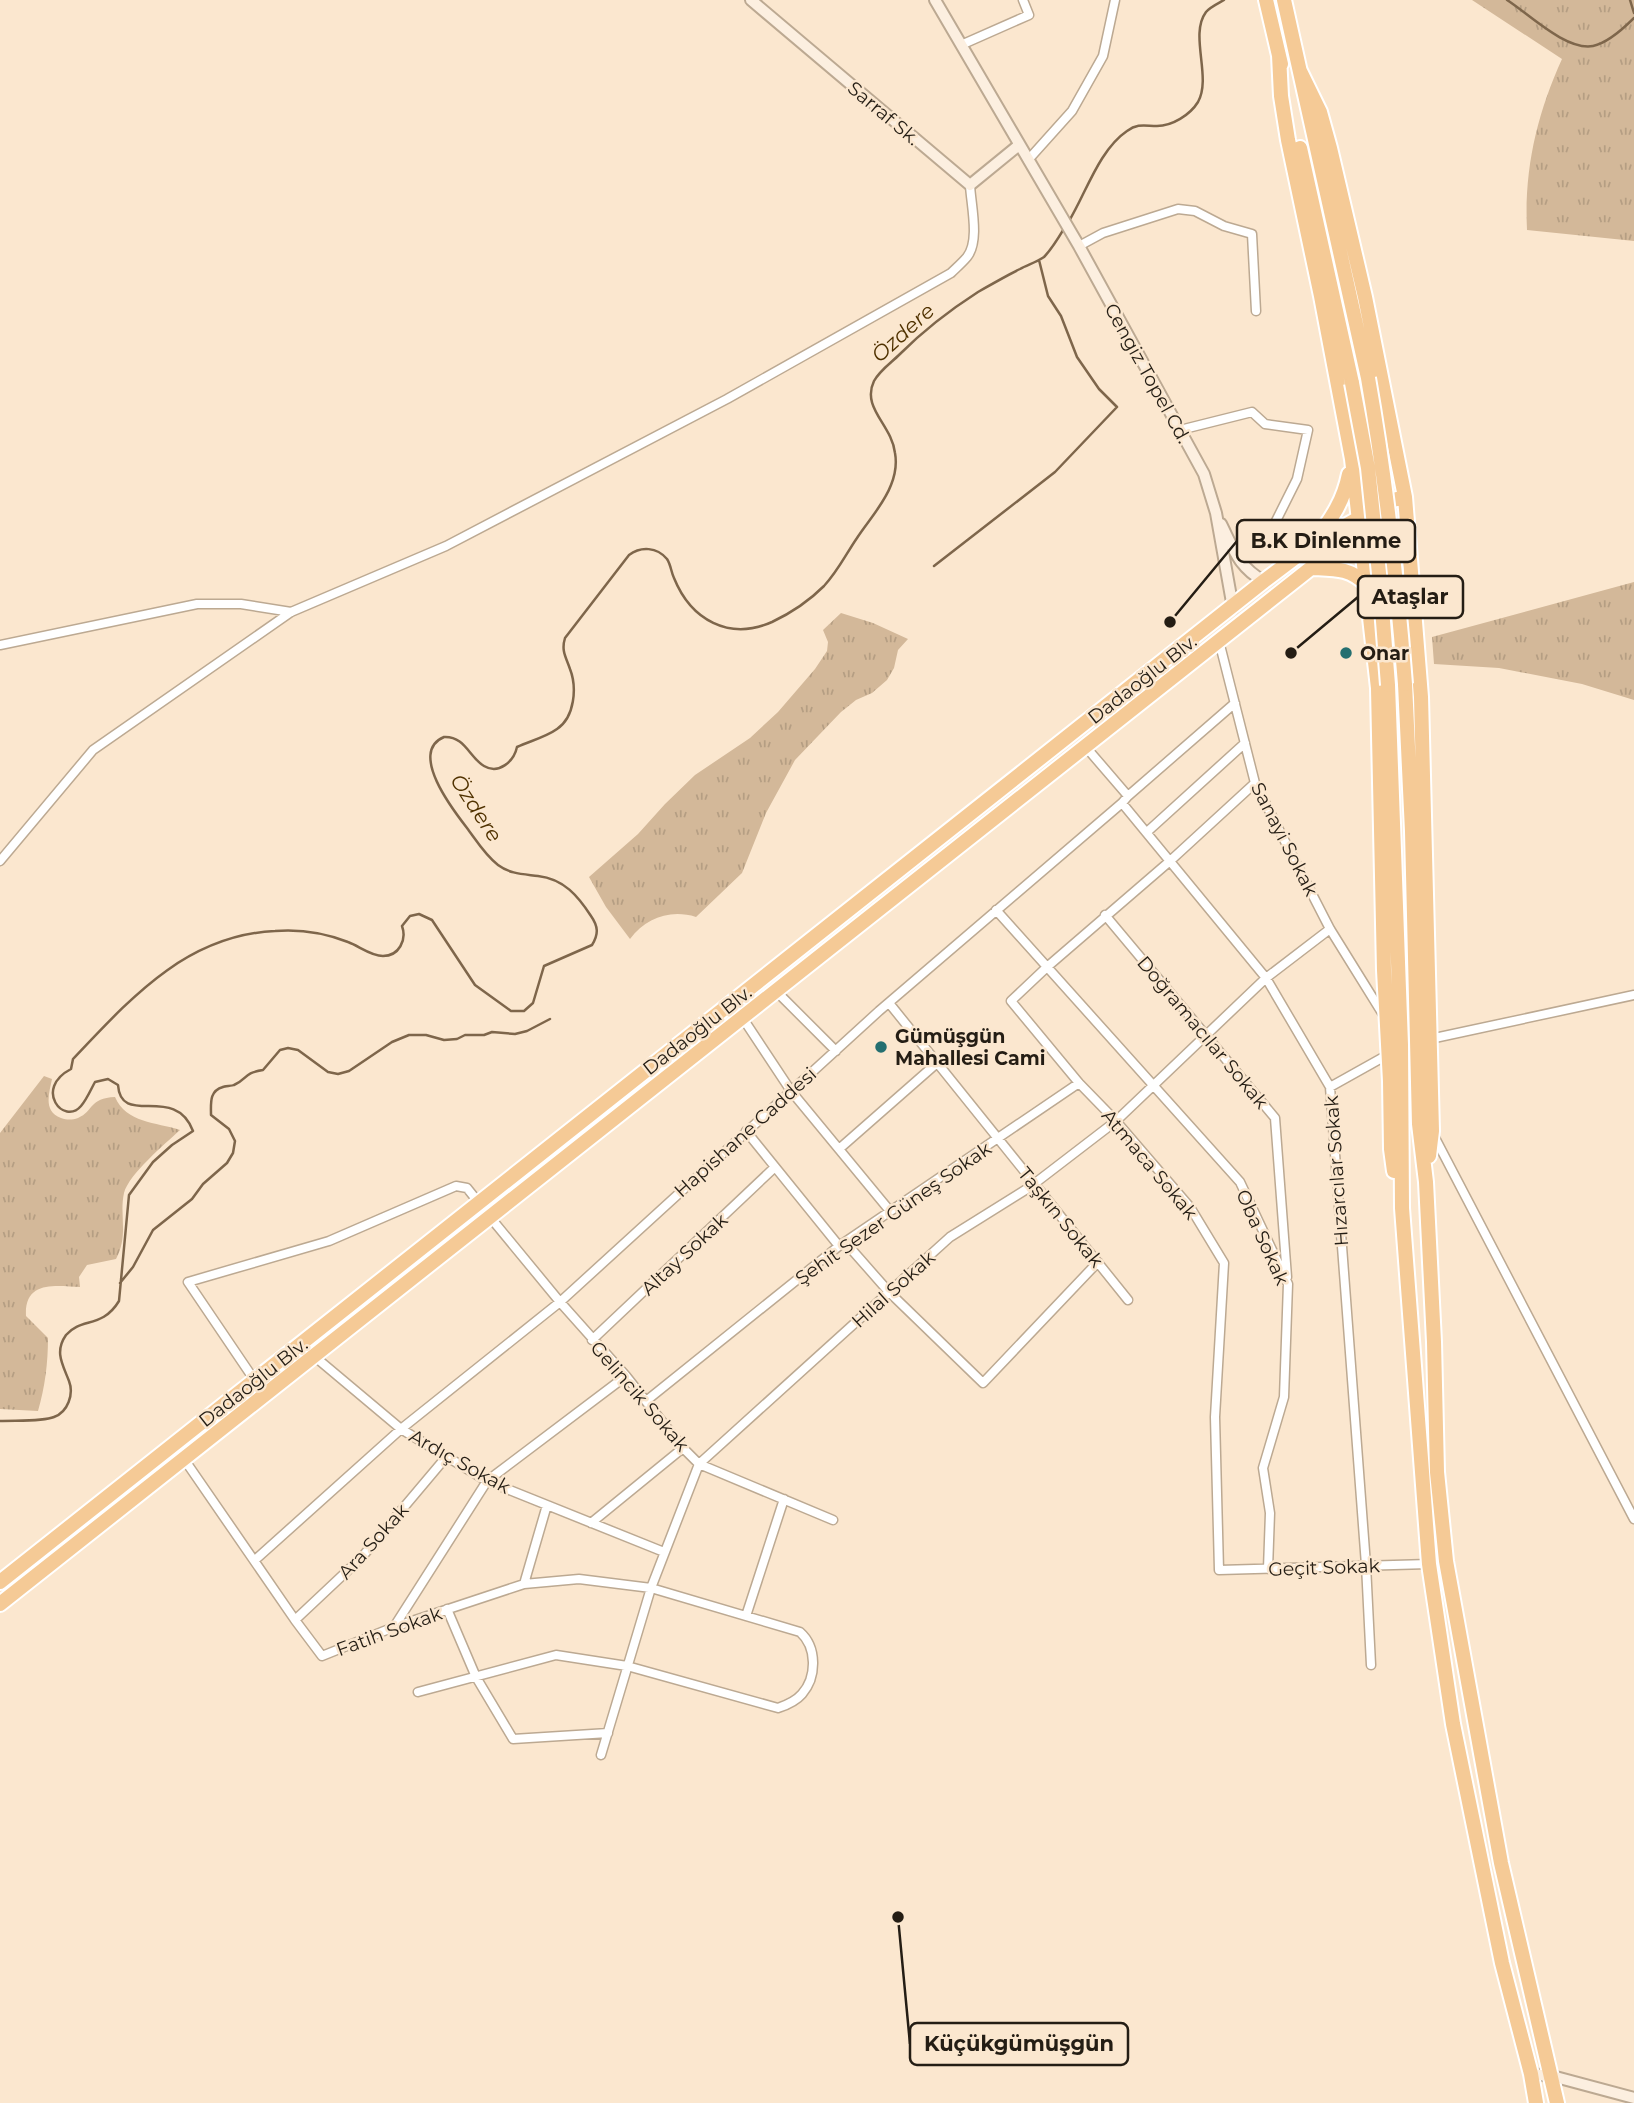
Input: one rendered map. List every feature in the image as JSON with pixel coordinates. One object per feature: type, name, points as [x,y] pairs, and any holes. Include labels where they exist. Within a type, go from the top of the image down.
[{"type":"highway","points":[[1266,0],[1352,383],[1368,468],[1388,685],[1401,1045],[1402,1208],[1429,1564],[1458,1750],[1502,1963],[1536,2103]]},
{"type":"highway","points":[[1284,0],[1368,378],[1397,581],[1412,831],[1419,1124],[1426,1182],[1437,1472],[1446,1562],[1500,1863],[1557,2103]]},
{"type":"highway","points":[[1279,55],[1281,96],[1288,140],[1352,459],[1378,688],[1391,1149],[1395,1184],[1402,1208]]},
{"type":"highway","points":[[1300,71],[1320,111],[1330,148],[1365,297],[1405,497],[1421,697],[1432,1131],[1426,1182]]},
{"type":"highway","points":[[1313,544],[1337,510],[1346,490],[1352,459]]},
{"type":"highway","name":"Dadaoğlu Blv.","points":[[0,1583],[1264,581],[1313,544],[1381,503],[1405,497]]},
{"type":"highway","name":"Dadaoğlu Blv.","points":[[0,1604],[1311,568],[1339,555],[1409,549]]},
{"type":"highway","points":[[1311,568],[1340,569],[1356,575],[1367,585]]},
{"type":"main road","name":"Sarraf Sk.","points":[[751,0],[970,185]]},
{"type":"main road","points":[[935,0],[1028,160]]},
{"type":"main road","points":[[970,185],[1019,145]]},
{"type":"main road","name":"Cengiz Topel Cd.","points":[[1028,160],[1079,246],[1204,474],[1216,513]]},
{"type":"main road","points":[[1216,513],[1241,563],[1251,574],[1264,581]]},
{"type":"main road","points":[[1216,513],[1233,608]]},
{"type":"main road","points":[[1531,2074],[1552,2076],[1634,2098]]},
{"type":"street","points":[[961,45],[1029,15],[1023,0]]},
{"type":"street","points":[[1028,160],[1072,111],[1103,56],[1115,0]]},
{"type":"street","points":[[0,861],[93,750],[291,612],[446,546],[727,399],[951,273],[969,256],[973,245],[975,233],[970,185]]},
{"type":"street","points":[[1079,246],[1103,233],[1178,209],[1195,211],[1224,226],[1252,234],[1256,311]]},
{"type":"street","points":[[1180,430],[1252,412],[1265,424],[1308,430],[1297,479],[1274,525],[1241,563]]},
{"type":"street","points":[[0,645],[197,604],[241,604],[291,612]]},
{"type":"street","name":"Sanayi Sokak","points":[[1219,641],[1255,783],[1330,929],[1387,1021]]},
{"type":"street","name":"Hapishane Caddesi","points":[[254,1560],[401,1429],[560,1302],[889,1003],[1235,703]]},
{"type":"street","points":[[1147,832],[1245,743]]},
{"type":"street","name":"Hızarcılar Sokak","points":[[1086,746],[1147,832],[1266,978],[1330,1087],[1371,1665]]},
{"type":"street","points":[[1046,967],[1170,861],[1255,783]]},
{"type":"street","name":"Oba Sokak","points":[[996,911],[1240,1182],[1288,1284],[1284,1397],[1263,1468],[1270,1513],[1268,1569]]},
{"type":"street","name":"Doğramacılar Sokak","points":[[1105,915],[1275,1118],[1288,1284]]},
{"type":"street","name":"Hilal Sokak","points":[[601,1755],[651,1588],[699,1464],[950,1237],[1034,1184],[1116,1121],[1266,978],[1330,929]]},
{"type":"street","name":"Atmaca Sokak","points":[[1046,967],[1010,1001],[1190,1207],[1224,1264],[1215,1417],[1219,1570]]},
{"type":"street","points":[[776,991],[836,1051]]},
{"type":"street","points":[[1430,1039],[1634,995]]},
{"type":"street","name":"Taşkın Sokak","points":[[889,1003],[1128,1300]]},
{"type":"street","points":[[742,1017],[791,1091],[890,1211]]},
{"type":"street","points":[[1330,1087],[1389,1054]]},
{"type":"street","points":[[839,1149],[937,1063]]},
{"type":"street","name":"Şehit Sezer Güneş Sokak","points":[[646,1401],[842,1244],[1079,1083]]},
{"type":"street","points":[[746,1131],[842,1244],[983,1383],[1098,1262]]},
{"type":"street","points":[[1432,1131],[1634,1519]]},
{"type":"street","name":"Altay Sokak","points":[[592,1340],[775,1167]]},
{"type":"street","points":[[255,1381],[188,1282],[330,1241],[456,1186],[467,1188],[479,1203]]},
{"type":"street","name":"Gelincik Sokak","points":[[490,1217],[699,1464],[833,1520]]},
{"type":"street","name":"Ardıç Sokak","points":[[314,1356],[401,1429],[487,1481],[664,1552]]},
{"type":"street","points":[[394,1628],[487,1481],[626,1377]]},
{"type":"street","points":[[591,1522],[683,1448]]},
{"type":"street","name":"Ara Sokak","points":[[295,1620],[362,1558],[447,1456]]},
{"type":"street","name":"Fatih Sokak","points":[[184,1459],[322,1656],[447,1609],[524,1584],[579,1579],[651,1588],[800,1632],[811,1644],[813,1670],[803,1693],[778,1708],[627,1666]]},
{"type":"street","points":[[746,1616],[784,1499]]},
{"type":"street","points":[[524,1584],[547,1505]]},
{"type":"street","name":"Geçit Sokak","points":[[1219,1570],[1429,1564]]},
{"type":"street","points":[[447,1609],[476,1677],[513,1739],[608,1733]]},
{"type":"street","points":[[418,1692],[556,1655],[627,1666]]},
{"type":"green space","points":[[1472,0],[1634,0],[1634,241],[1527,230],[1528,185],[1534,142],[1562,59]]},
{"type":"green space","points":[[1634,582],[1634,700],[1582,684],[1499,668],[1434,664],[1432,637]]},
{"type":"green space","points":[[841,613],[873,623],[908,639],[898,650],[894,668],[887,680],[872,693],[856,700],[841,712],[795,760],[766,813],[742,873],[696,917],[677,914],[659,917],[643,926],[630,939],[606,907],[589,877],[638,834],[695,775],[750,738],[778,712],[827,651],[828,642],[823,630]]},
{"type":"green space","points":[[44,1076],[52,1079],[49,1107],[61,1118],[78,1118],[96,1102],[115,1097],[120,1106],[134,1117],[180,1130],[148,1160],[127,1185],[123,1201],[122,1241],[116,1259],[87,1265],[79,1277],[80,1287],[52,1286],[30,1296],[26,1316],[48,1338],[46,1375],[38,1411],[0,1409],[0,1133]]},
{"type":"waterway","name":"Özdere","points":[[1069,221],[1101,160],[1117,139],[1135,127],[1163,126],[1174,122],[1198,102],[1203,81],[1201,21],[1208,10],[1224,0]]},
{"type":"waterway","name":"Özdere","points":[[1507,0],[1548,30],[1582,46],[1604,42],[1634,18]]},
{"type":"waterway","name":"Özdere","points":[[1630,0],[1634,13]]},
{"type":"waterway","name":"Özdere","points":[[0,1421],[49,1419],[59,1415],[66,1407],[70,1386],[60,1353],[62,1341],[78,1326],[106,1316],[119,1301],[129,1195],[153,1162],[193,1131],[185,1117],[174,1110],[128,1104],[121,1097],[118,1085],[108,1079],[95,1082],[81,1106],[74,1111],[60,1108],[53,1095],[54,1086],[60,1077],[71,1069],[73,1059],[138,993],[187,957],[214,944],[243,935],[275,931],[312,932],[383,956],[397,950],[402,942],[402,926],[410,916],[419,914],[432,920],[475,985],[511,1011],[524,1011],[533,1003],[544,966],[592,945],[597,934],[595,923],[581,902],[563,885],[547,878],[507,870],[489,857],[452,808],[437,781],[430,755],[434,744],[444,737],[457,740],[484,766],[495,769],[509,762],[517,747],[548,734],[563,724],[571,709],[574,693],[564,650],[565,638],[629,555],[639,550],[654,550],[663,555],[681,593],[690,605],[713,623],[727,628],[741,629],[772,622],[812,597],[838,568],[884,499],[894,477],[896,461],[893,443],[871,400],[876,377],[918,337],[957,306],[988,286],[1044,257],[1065,227]]},
{"type":"waterway","points":[[934,566],[1055,472],[1117,407],[1099,389],[1077,357],[1061,316],[1048,296],[1039,260]]},
{"type":"waterway","points":[[120,1283],[133,1267],[153,1230],[192,1199],[203,1184],[227,1163],[233,1153],[235,1141],[229,1129],[211,1115],[211,1102],[215,1091],[234,1085],[249,1074],[263,1070],[280,1050],[298,1050],[328,1072],[338,1074],[349,1071],[392,1042],[409,1035],[426,1035],[444,1040],[492,1032],[515,1034],[550,1019]]},
{"type":"place","name":"B.K Dinlenme","points":[[1170,622]]},
{"type":"place","name":"Ataşlar","points":[[1291,653]]},
{"type":"place","name":"Onar","points":[[1346,653]]},
{"type":"place","name":"Gümüşgün Mahallesi Cami","points":[[881,1047]]},
{"type":"place","name":"Küçükgümüşgün","points":[[898,1917]]}]
